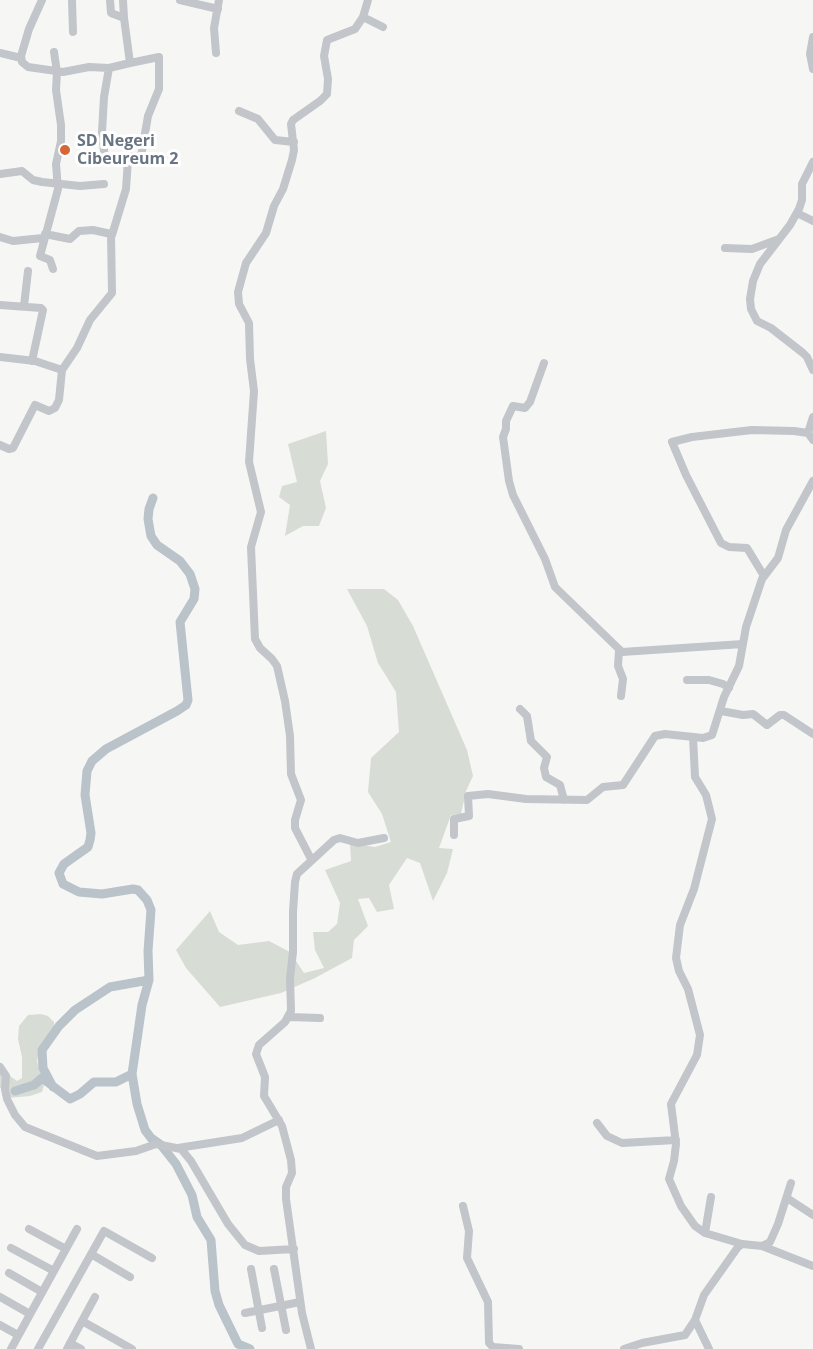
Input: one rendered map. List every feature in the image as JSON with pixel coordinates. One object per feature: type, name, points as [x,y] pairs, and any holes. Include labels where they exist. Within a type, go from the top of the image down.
[{"type":"street","points":[[0,445],[13,448],[35,405],[49,411],[55,408],[59,400],[62,370],[77,348],[90,320],[112,293],[112,235],[125,193],[128,160],[130,156],[141,157],[148,116],[158,98],[159,89],[159,57],[109,68],[89,67],[57,72],[23,64],[21,58],[29,29],[42,0]]},
{"type":"street","points":[[72,0],[73,32]]},
{"type":"street","points":[[110,0],[111,13],[124,18]]},
{"type":"street","points":[[123,0],[130,63]]},
{"type":"street","points":[[180,0],[219,4],[214,28],[216,53]]},
{"type":"street","points":[[311,859],[295,828],[301,800],[291,774],[290,736],[285,701],[276,666],[255,639],[251,547],[261,512],[249,462],[254,397],[249,323],[238,298],[246,262],[266,233],[274,206],[285,183],[294,153],[291,124],[293,119],[327,94],[328,79],[324,52],[327,40],[355,29],[363,17],[368,0]]},
{"type":"street","points":[[363,17],[383,27]]},
{"type":"street","points":[[813,37],[810,54],[813,69]]},
{"type":"street","points":[[0,52],[21,58]]},
{"type":"street","points":[[53,269],[50,260],[40,256],[58,184],[56,164],[61,138],[54,52]]},
{"type":"street","points":[[105,160],[102,132],[104,97],[109,68]]},
{"type":"street","points":[[239,111],[258,119],[275,140],[294,142]]},
{"type":"street","points":[[813,162],[802,184],[802,200],[797,213],[758,268],[751,293],[751,309],[760,323],[771,328],[807,357],[813,370]]},
{"type":"street","points":[[0,174],[22,171],[34,180],[58,184],[88,186],[104,184]]},
{"type":"street","points":[[797,213],[812,221]]},
{"type":"street","points":[[0,237],[13,241],[44,236],[70,239],[78,231],[93,230],[112,235]]},
{"type":"street","points":[[725,248],[752,249],[780,238]]},
{"type":"street","points":[[24,306],[28,271]]},
{"type":"street","points":[[0,306],[24,306],[43,310],[32,361]]},
{"type":"street","points":[[0,357],[32,361],[62,370]]},
{"type":"street","points":[[544,363],[530,402],[525,408],[513,406],[506,421],[507,429],[503,437],[513,495],[545,559],[555,587],[619,651],[626,653],[743,644]]},
{"type":"street","points":[[808,433],[813,417]]},
{"type":"street","points":[[764,576],[746,546],[729,547],[721,543],[686,475],[672,442],[692,437],[752,430],[794,430],[808,433],[813,440]]},
{"type":"street","points":[[454,835],[454,819],[469,816],[468,796],[500,795],[526,799],[587,800],[603,787],[623,785],[655,736],[665,734],[707,738],[712,735],[724,697],[739,666],[746,627],[764,576],[778,558],[786,530],[813,481]]},
{"type":"street","points":[[619,651],[621,696]]},
{"type":"street","points":[[687,680],[710,680],[729,688]]},
{"type":"street","points":[[520,709],[527,716],[531,741],[547,757],[544,768],[546,777],[560,785],[564,800]]},
{"type":"street","points":[[721,711],[743,715],[753,714],[767,725],[780,715],[784,715],[813,734]]},
{"type":"street","points":[[693,736],[695,777],[705,795],[711,819],[694,889],[680,925],[676,950],[677,964],[688,990],[700,1035],[697,1055],[671,1104],[676,1152],[670,1173],[670,1184],[691,1222],[705,1233],[742,1245],[762,1246],[813,1266]]},
{"type":"street","points":[[299,1028],[293,1017],[297,874],[331,842],[340,838],[358,843],[384,838]]},
{"type":"street","points":[[311,1349],[300,1302],[285,1192],[292,1167],[287,1140],[279,1120],[264,1096],[265,1077],[256,1053],[262,1042],[293,1017],[320,1018]]},
{"type":"street","points":[[0,1067],[6,1076],[7,1099],[15,1115],[25,1127],[87,1154],[97,1156],[114,1155],[158,1144],[181,1149],[191,1161],[228,1224],[245,1245],[259,1251],[294,1249]]},
{"type":"street","points":[[175,1147],[242,1138],[279,1120]]},
{"type":"street","points":[[597,1123],[607,1136],[622,1143],[676,1140]]},
{"type":"street","points":[[762,1246],[770,1242],[791,1184]]},
{"type":"street","points":[[705,1233],[711,1197]]},
{"type":"street","points":[[787,1198],[813,1215]]},
{"type":"street","points":[[463,1206],[470,1231],[467,1258],[488,1302],[489,1343],[493,1347],[519,1349]]},
{"type":"street","points":[[29,1229],[66,1249]]},
{"type":"street","points":[[11,1349],[77,1229]]},
{"type":"street","points":[[38,1349],[104,1231],[152,1258]]},
{"type":"street","points":[[624,1349],[685,1335],[695,1320],[704,1294],[742,1245]]},
{"type":"street","points":[[11,1248],[54,1271]]},
{"type":"street","points":[[91,1254],[130,1277]]},
{"type":"street","points":[[251,1269],[262,1328]]},
{"type":"street","points":[[274,1269],[286,1330]]},
{"type":"street","points":[[9,1273],[42,1292]]},
{"type":"street","points":[[0,1297],[30,1314]]},
{"type":"street","points":[[81,1349],[68,1346],[95,1297]]},
{"type":"street","points":[[245,1313],[300,1302]]},
{"type":"street","points":[[695,1320],[709,1349]]},
{"type":"street","points":[[82,1321],[132,1349]]},
{"type":"street","points":[[0,1325],[18,1335]]},
{"type":"shaded area","points":[[326,431],[328,464],[320,481],[326,508],[319,526],[303,526],[285,536],[290,505],[279,497],[282,486],[297,482],[288,444]]},
{"type":"shaded area","points":[[347,589],[384,589],[398,600],[413,626],[467,750],[473,776],[466,791],[461,814],[451,815],[439,848],[453,849],[447,873],[433,901],[420,863],[407,858],[389,885],[394,909],[377,912],[369,898],[358,899],[368,926],[354,940],[352,958],[281,993],[220,1007],[186,968],[176,950],[210,911],[219,932],[238,945],[269,941],[290,952],[304,973],[324,968],[315,950],[313,932],[328,932],[337,924],[340,903],[325,870],[351,861],[350,843],[375,847],[391,842],[382,814],[368,792],[371,758],[399,732],[396,692],[378,663],[367,626]]},
{"type":"shaded area","points":[[28,1015],[48,1016],[54,1022],[54,1029],[39,1050],[37,1062],[43,1075],[42,1092],[30,1096],[8,1098],[10,1091],[0,1088],[0,1072],[6,1073],[17,1081],[22,1078],[19,1026]]},
{"type":"waterway","points":[[153,498],[148,519],[151,536],[157,545],[180,561],[190,574],[195,589],[194,599],[180,622],[188,700],[186,705],[177,711],[106,749],[92,761],[87,771],[85,795],[91,833],[88,847],[64,864],[59,873],[63,884],[79,892],[102,894],[133,889],[138,890],[147,900],[151,910],[148,951],[149,980],[142,1005],[132,1074],[137,1104],[145,1130],[176,1164],[192,1195],[197,1217],[211,1240],[215,1291],[219,1305],[238,1344],[250,1349]]},
{"type":"waterway","points":[[53,1087],[43,1068],[42,1050],[59,1026],[75,1010],[110,987],[149,980]]},
{"type":"waterway","points":[[15,1091],[34,1085],[42,1078],[70,1099],[94,1082],[116,1082],[132,1074]]},
{"type":"place","name":"SD Negeri Cibeureum 2","points":[[65,150]]}]
